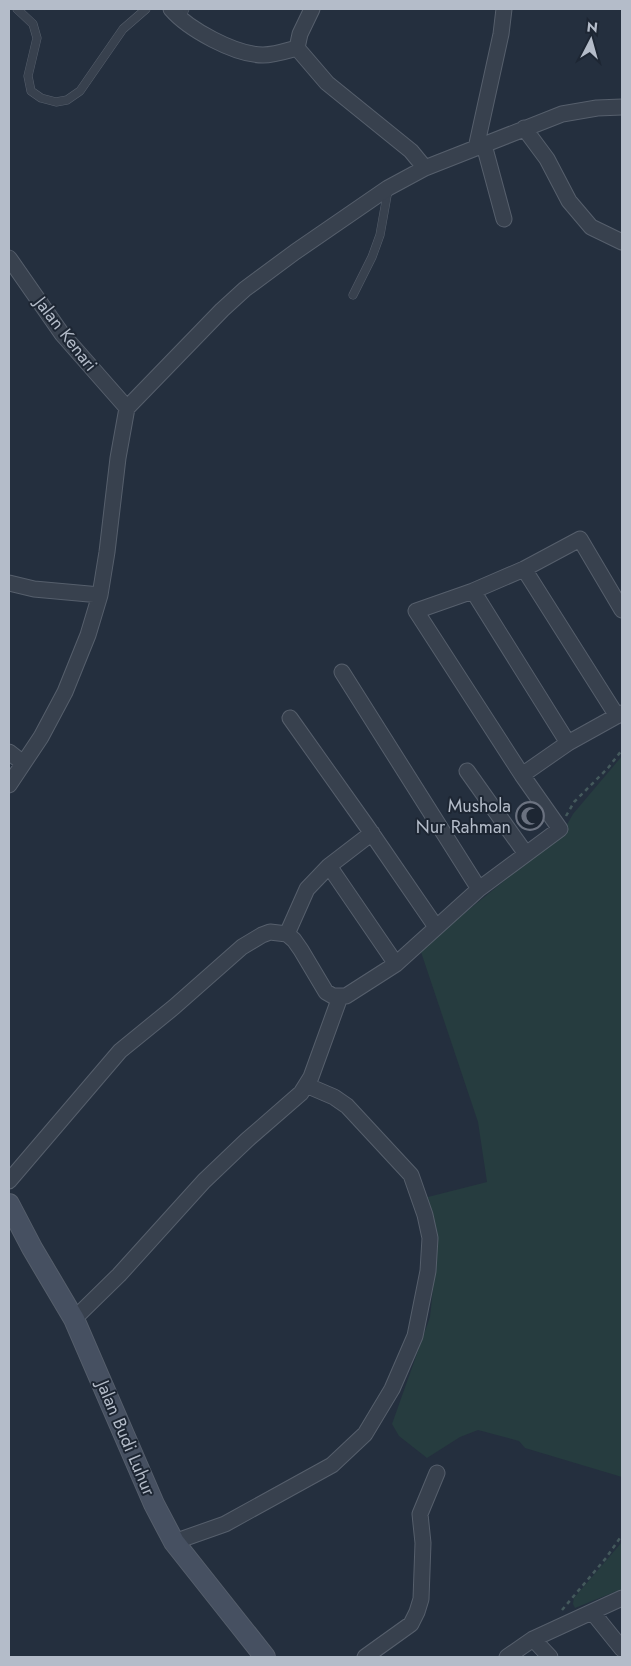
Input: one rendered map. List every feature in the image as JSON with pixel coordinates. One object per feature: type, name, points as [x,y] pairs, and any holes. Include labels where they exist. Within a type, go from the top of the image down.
[{"type":"main road","name":"Jalan Budi Luhur","points":[[9,1204],[32,1248],[74,1319],[154,1504],[174,1542],[265,1657]]},
{"type":"street","points":[[297,48],[300,34],[312,9]]},
{"type":"street","points":[[504,9],[480,146],[504,219]]},
{"type":"street","points":[[179,12],[209,38],[244,53],[265,55],[297,48]]},
{"type":"street","points":[[297,48],[327,83],[411,151],[425,168]]},
{"type":"street","points":[[9,785],[41,737],[65,692],[88,635],[100,595],[127,408],[222,310],[245,289],[294,252],[388,188],[425,168],[562,114],[597,108],[622,107]]},
{"type":"street","points":[[524,128],[548,159],[569,201],[590,227],[622,242]]},
{"type":"street","name":"Jalan Kenari","points":[[9,258],[62,334],[127,408]]},
{"type":"street","points":[[9,1181],[120,1051],[174,1007],[242,947],[270,932],[287,934],[301,950],[326,992],[340,997],[352,993],[396,964],[479,889],[560,828],[522,775],[416,611],[473,591],[524,569],[580,539],[622,610]]},
{"type":"street","points":[[522,775],[568,743],[620,715],[524,569]]},
{"type":"street","points":[[9,583],[34,589],[100,595]]},
{"type":"street","points":[[473,591],[568,743]]},
{"type":"street","points":[[342,672],[479,889]]},
{"type":"street","points":[[290,718],[436,927]]},
{"type":"street","points":[[9,752],[23,763]]},
{"type":"street","points":[[467,770],[526,854]]},
{"type":"street","points":[[287,934],[307,889],[329,866],[372,833]]},
{"type":"street","points":[[329,866],[396,964]]},
{"type":"street","points":[[74,1319],[119,1275],[204,1181],[301,1093],[311,1077],[340,997]]},
{"type":"street","points":[[174,1542],[225,1524],[332,1465],[365,1434],[392,1389],[415,1336],[428,1271],[430,1238],[425,1215],[411,1175],[347,1106],[306,1085]]},
{"type":"street","points":[[365,1657],[411,1624],[417,1612],[421,1599],[423,1543],[420,1514],[437,1473]]},
{"type":"street","points":[[507,1657],[533,1639],[622,1598]]},
{"type":"street","points":[[593,1613],[622,1649]]},
{"type":"street","points":[[533,1639],[550,1657]]},
{"type":"lane","points":[[17,9],[33,24],[36,38],[28,76],[31,91],[41,98],[56,102],[67,100],[80,91],[123,29],[146,9]]},
{"type":"lane","points":[[353,295],[372,257],[380,234],[388,188]]},
{"type":"path","points":[[560,828],[574,802],[608,768],[622,750]]},
{"type":"path","points":[[560,1626],[558,1618],[565,1605],[596,1570],[622,1535]]},
{"type":"green space","points":[[622,756],[622,1477],[525,1448],[519,1441],[478,1430],[460,1437],[427,1458],[399,1436],[392,1424],[430,1317],[436,1260],[428,1197],[487,1182],[478,1122],[420,949],[561,835],[573,814]]},
{"type":"green space","points":[[622,1542],[622,1589],[575,1608],[573,1604],[574,1598]]},
{"type":"building","name":"Mushola Nur Rahman","points":[[528,804],[533,807],[539,816],[532,827],[519,820]]},
{"type":"place","name":"Mushola Nur Rahman","points":[[530,816]]}]
